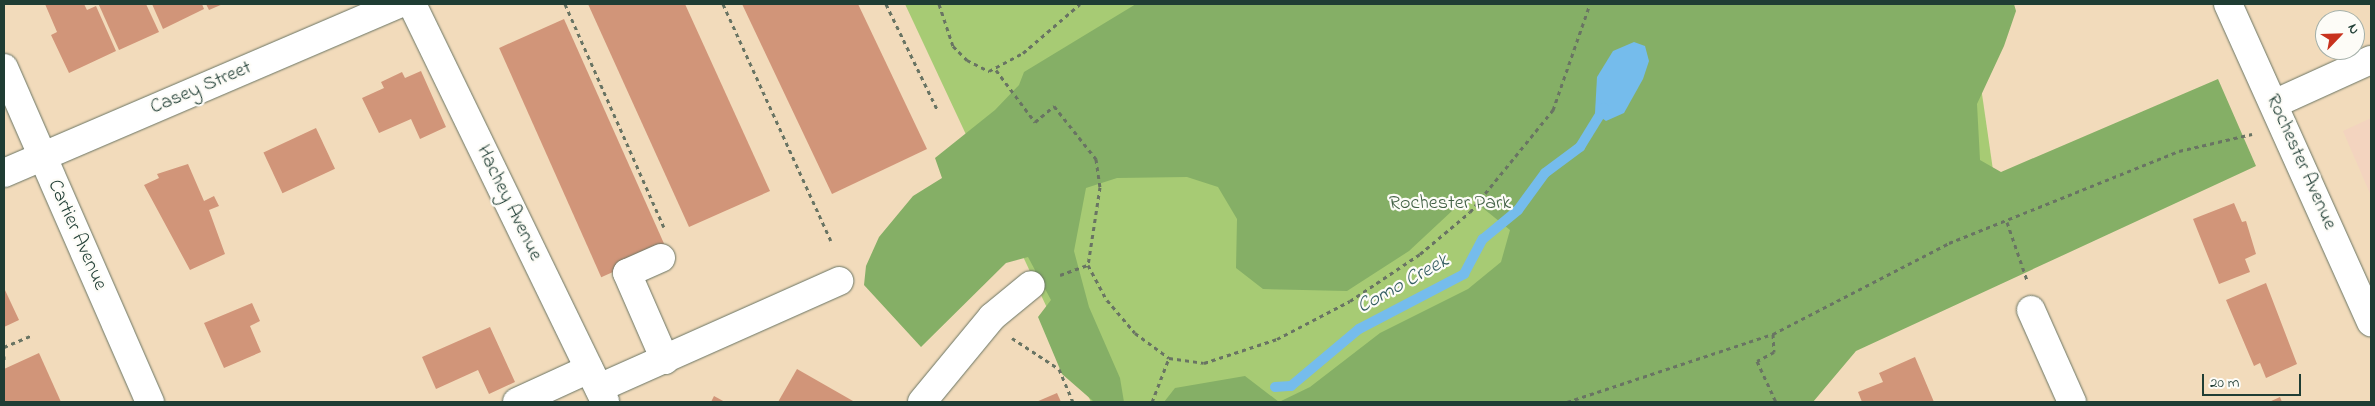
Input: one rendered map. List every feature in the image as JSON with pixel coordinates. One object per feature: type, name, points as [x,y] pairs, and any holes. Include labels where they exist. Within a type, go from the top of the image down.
[{"type":"street","name":"Casey Street","points":[[4,173],[399,4]]},
{"type":"street","name":"Hachey Avenue","points":[[412,4],[597,387]]},
{"type":"street","name":"Rochester Avenue","points":[[2228,4],[2276,103],[2371,322]]},
{"type":"street","points":[[2276,103],[2371,60]]},
{"type":"street","name":"Cartier Avenue","points":[[4,68],[150,402]]},
{"type":"street","points":[[661,258],[627,273],[665,360]]},
{"type":"street","points":[[517,402],[597,387],[665,360],[839,281]]},
{"type":"street","points":[[922,402],[956,357],[1031,285]]},
{"type":"street","points":[[2031,310],[2072,402]]},
{"type":"path","points":[[565,4],[675,251],[661,258]]},
{"type":"path","points":[[723,4],[832,241]]},
{"type":"path","points":[[886,4],[937,108]]},
{"type":"path","points":[[939,4],[953,46],[980,69],[996,70],[1047,34],[1080,4]]},
{"type":"path","points":[[996,70],[1036,122],[1054,106],[1096,159],[1100,187],[1088,265],[1121,318],[1169,358],[1204,363],[1277,339],[1350,301],[1456,224],[1514,163],[1553,110],[1590,4]]},
{"type":"path","points":[[1567,402],[1773,334],[1949,243],[2007,222],[2179,151],[2258,135]]},
{"type":"path","points":[[2007,222],[2026,276],[2031,310]]},
{"type":"path","points":[[1773,334],[1774,352],[1756,361],[1776,402]]},
{"type":"path","points":[[4,347],[32,335]]},
{"type":"path","points":[[1010,337],[1059,369],[1073,402]]},
{"type":"path","points":[[4,356],[4,362]]},
{"type":"path","points":[[1152,402],[1169,358]]},
{"type":"shaded area","points":[[2371,118],[2371,196],[2343,131]]},
{"type":"green space","name":"Rochester Park","points":[[905,4],[1969,4],[1994,177],[1491,402],[1091,402]]},
{"type":"green space","name":"Rochester Park","points":[[1136,4],[2014,4],[2016,11],[2004,46],[1977,104],[1980,160],[2001,172],[2218,79],[2256,166],[1856,351],[1813,402],[1279,402],[1310,387],[1380,333],[1468,289],[1501,262],[1510,230],[1468,196],[1409,251],[1347,291],[1263,289],[1236,268],[1237,219],[1218,187],[1187,177],[1117,178],[1086,188],[1074,251],[1089,307],[1120,378],[1124,402],[1093,401],[1062,374],[1038,317],[1051,300],[1028,257],[1006,263],[921,347],[864,285],[866,266],[879,237],[913,196],[942,178],[935,158],[995,110],[1019,85],[1024,72]]},
{"type":"green space","points":[[1245,376],[1279,402],[1164,402],[1175,388]]},
{"type":"water","points":[[1634,42],[1645,46],[1649,61],[1643,79],[1624,113],[1606,121],[1595,113],[1597,77],[1613,51]]},
{"type":"building","points":[[45,4],[84,4],[87,10],[96,6],[116,51],[69,73],[51,35],[57,32]]},
{"type":"building","points":[[146,4],[159,32],[119,50],[99,5]]},
{"type":"building","points":[[152,4],[202,4],[204,9],[163,29]]},
{"type":"building","points":[[206,4],[223,4],[209,10]]},
{"type":"building","points":[[588,4],[685,4],[770,191],[689,227]]},
{"type":"building","points":[[742,4],[858,4],[927,149],[832,194]]},
{"type":"building","points":[[564,19],[666,248],[601,277],[499,48]]},
{"type":"building","points":[[421,71],[446,127],[420,139],[411,119],[379,133],[362,98],[384,88],[381,82],[402,72],[405,78]]},
{"type":"building","points":[[316,128],[335,169],[282,193],[263,153]]},
{"type":"building","points":[[188,164],[204,201],[214,196],[219,206],[209,210],[225,254],[190,270],[144,185],[159,178],[157,174]]},
{"type":"building","points":[[2234,203],[2242,222],[2246,221],[2256,254],[2245,259],[2250,272],[2219,284],[2193,219]]},
{"type":"building","points":[[2266,283],[2297,364],[2266,378],[2260,363],[2254,366],[2226,300]]},
{"type":"building","points":[[4,288],[19,320],[4,327]]},
{"type":"building","points":[[252,303],[260,321],[250,326],[261,352],[224,368],[204,323]]},
{"type":"building","points":[[490,327],[515,382],[489,394],[478,370],[436,389],[422,357]]},
{"type":"building","points":[[39,353],[61,402],[4,402],[4,369]]},
{"type":"building","points":[[1915,357],[1934,402],[1862,402],[1858,392],[1883,382],[1879,373]]},
{"type":"building","points":[[797,369],[853,401],[778,402]]},
{"type":"building","points":[[1057,393],[1061,402],[1036,402]]},
{"type":"building","points":[[714,396],[725,402],[711,402]]},
{"type":"building","points":[[2280,397],[2282,402],[2269,402]]},
{"type":"waterway","name":"Como Creek","points":[[1275,387],[1291,386],[1359,329],[1464,274],[1483,239],[1518,210],[1545,173],[1580,147],[1604,108]]}]
